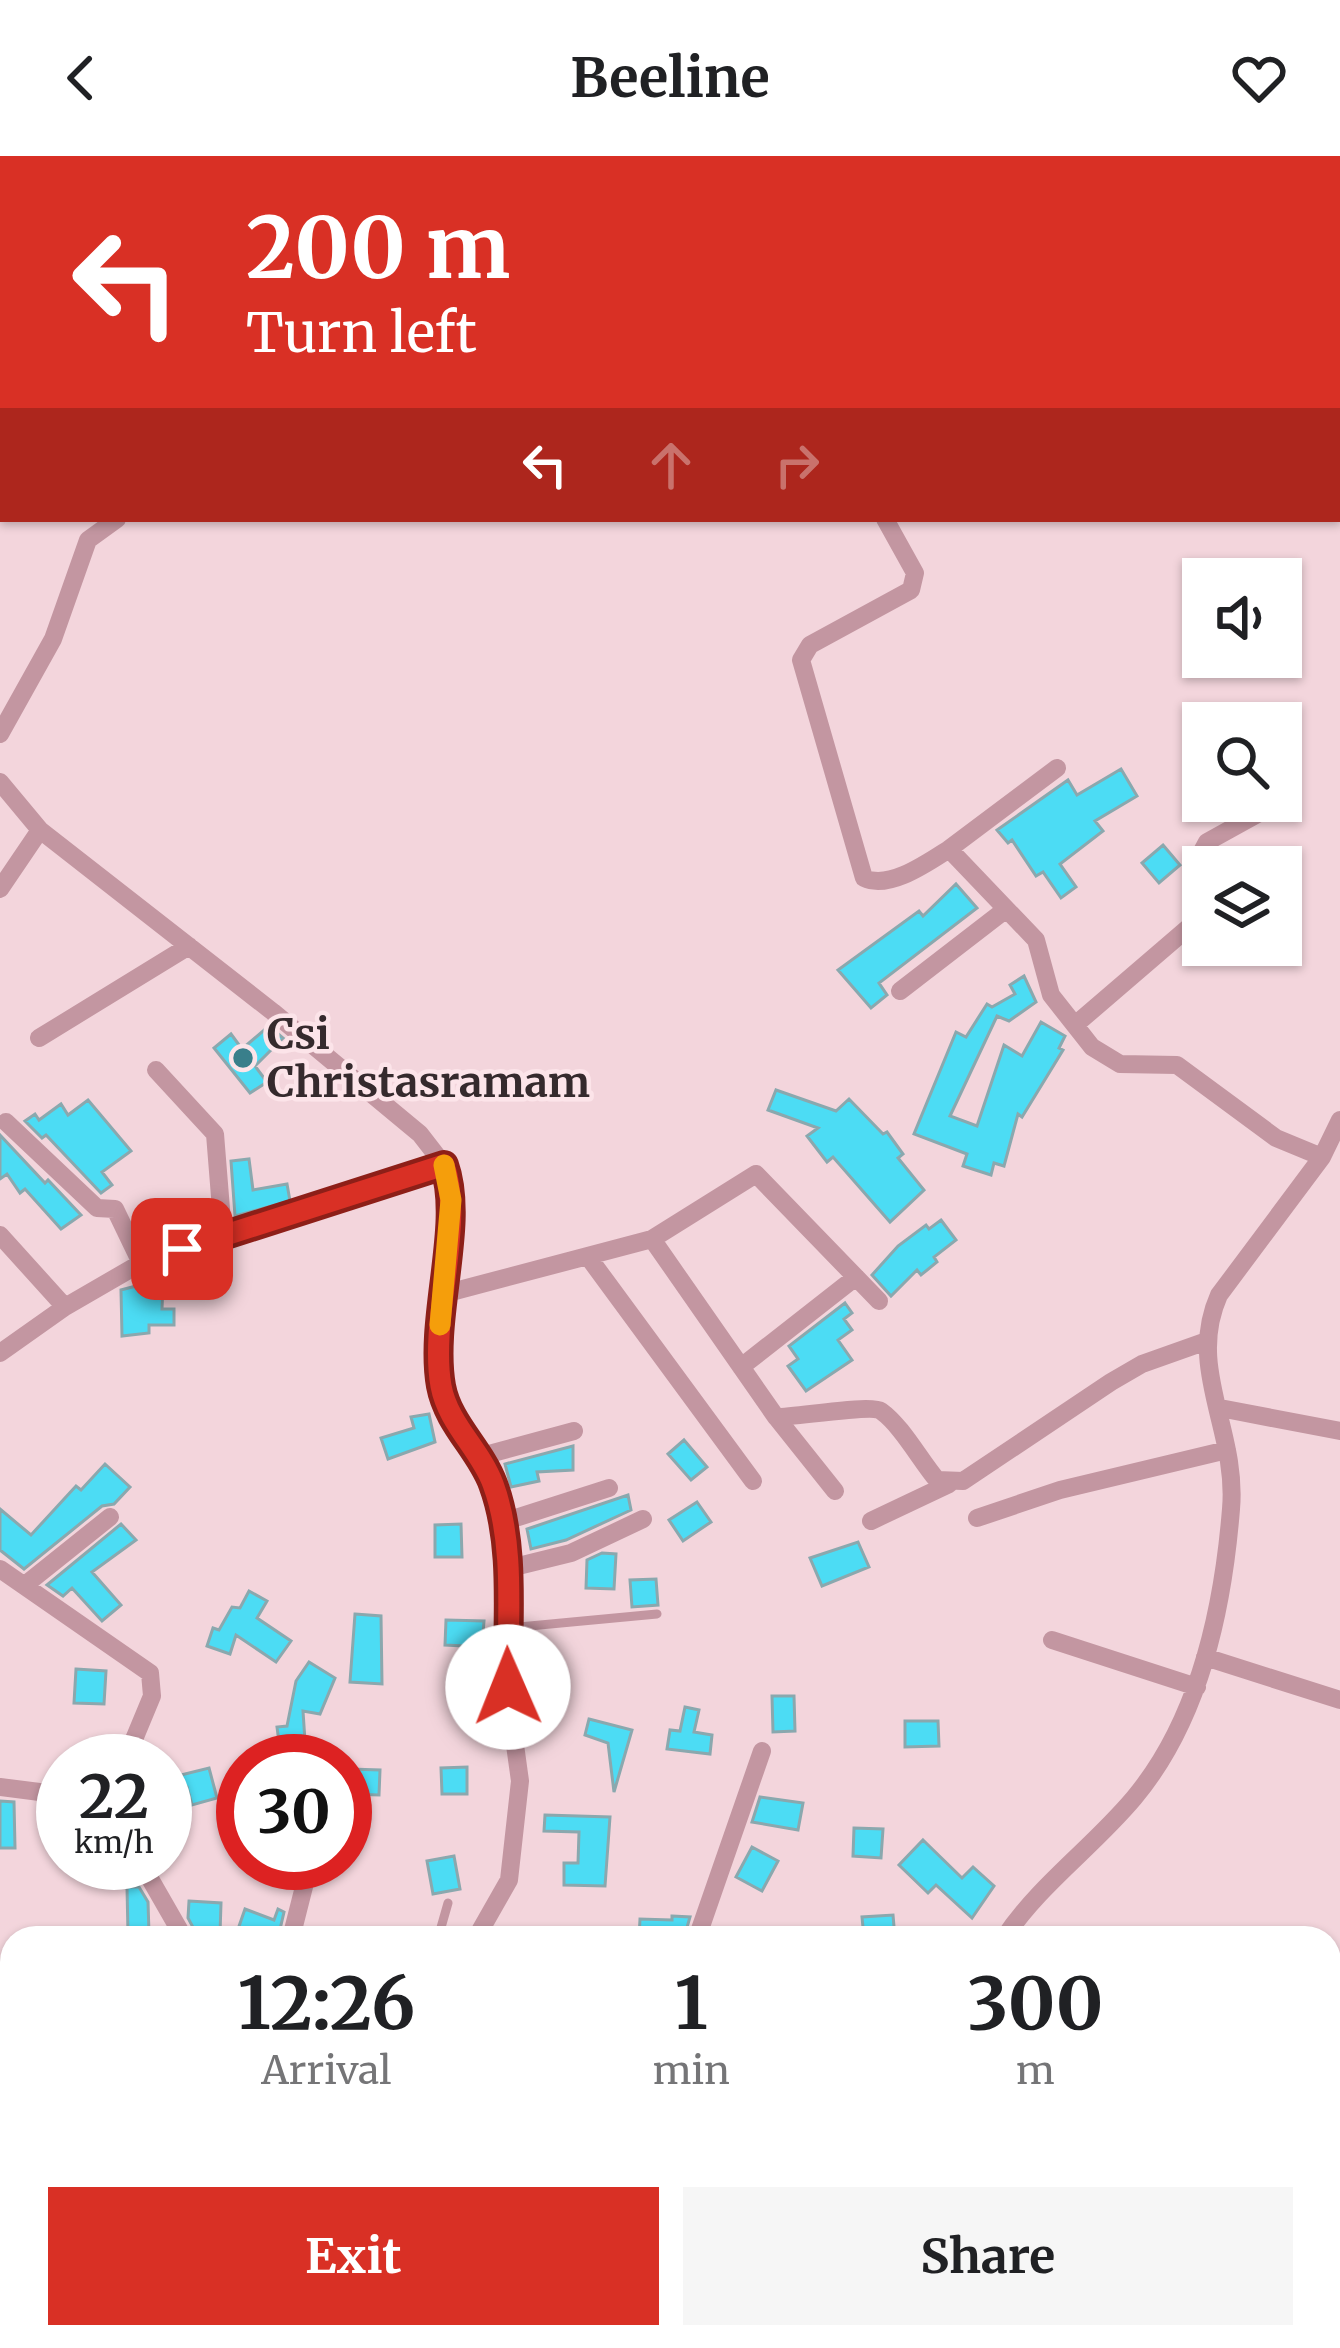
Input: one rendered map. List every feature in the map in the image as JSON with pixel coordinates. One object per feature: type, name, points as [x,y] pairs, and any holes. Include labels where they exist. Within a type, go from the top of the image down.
[{"type":"street","points":[[0,734],[53,639],[88,540],[113,522]]},
{"type":"street","points":[[887,522],[915,574],[911,590],[810,645],[801,660],[864,878],[879,882],[922,866],[1057,768]]},
{"type":"street","points":[[0,782],[40,830],[383,1102],[420,1134],[444,1165],[451,1200],[440,1294],[441,1389],[448,1412],[490,1477],[503,1522],[508,1687],[520,1781],[509,1880],[483,1926]]},
{"type":"street","points":[[1206,846],[1244,822]]},
{"type":"street","points":[[0,889],[40,830]]},
{"type":"street","points":[[949,849],[1036,940],[1042,979],[1061,1013],[1092,1047],[1120,1064],[1177,1065],[1276,1138],[1322,1157]]},
{"type":"street","points":[[900,991],[1005,910]]},
{"type":"street","points":[[1075,1025],[1182,933]]},
{"type":"street","points":[[39,1038],[189,946]]},
{"type":"street","points":[[156,1070],[214,1134],[223,1234]]},
{"type":"street","points":[[1012,1926],[1031,1898],[1133,1799],[1164,1758],[1197,1687],[1232,1506],[1220,1408],[1204,1342],[1219,1295],[1322,1157],[1340,1120]]},
{"type":"street","points":[[6,1122],[97,1208],[115,1209],[141,1263]]},
{"type":"street","points":[[0,1353],[65,1307],[141,1263],[444,1165]]},
{"type":"street","points":[[440,1294],[652,1239],[751,1175],[760,1174],[879,1301]]},
{"type":"street","points":[[0,1235],[65,1307]]},
{"type":"street","points":[[652,1239],[776,1417],[835,1491]]},
{"type":"street","points":[[589,1258],[753,1481]]},
{"type":"street","points":[[741,1367],[856,1277]]},
{"type":"street","points":[[871,1521],[963,1481],[1142,1364],[1204,1342]]},
{"type":"street","points":[[776,1417],[812,1418],[866,1406],[880,1410],[937,1480],[949,1484]]},
{"type":"street","points":[[1220,1408],[1340,1431]]},
{"type":"street","points":[[478,1457],[574,1432]]},
{"type":"street","points":[[977,1518],[1060,1490],[1227,1450]]},
{"type":"street","points":[[503,1522],[609,1488]]},
{"type":"street","points":[[25,1586],[110,1517]]},
{"type":"street","points":[[506,1569],[571,1552],[644,1520]]},
{"type":"street","points":[[0,1569],[150,1673],[152,1696],[136,1734]]},
{"type":"street","points":[[1052,1640],[1197,1687]]},
{"type":"street","points":[[1205,1657],[1340,1700]]},
{"type":"street","points":[[701,1926],[762,1751]]},
{"type":"street","points":[[0,1787],[36,1792]]},
{"type":"street","points":[[156,1890],[177,1926]]},
{"type":"street","points":[[294,1926],[303,1890]]},
{"type":"lane","points":[[507,1628],[657,1614]]},
{"type":"lane","points":[[442,1926],[448,1904]]},
{"type":"building","points":[[1121,769],[1137,796],[1095,821],[1103,831],[1060,864],[1076,887],[1061,898],[1043,872],[1036,876],[1012,840],[1008,843],[997,830],[1068,780],[1077,795]]},
{"type":"building","points":[[1163,845],[1180,865],[1159,883],[1142,863]]},
{"type":"building","points":[[956,884],[977,908],[879,983],[887,995],[871,1008],[838,970],[919,911],[923,916]]},
{"type":"building","points":[[1024,976],[1036,1002],[1009,1021],[997,1016],[950,1116],[977,1126],[1004,1045],[1022,1056],[1041,1022],[1065,1036],[1059,1048],[1063,1050],[1022,1117],[1018,1114],[1004,1166],[994,1163],[991,1175],[963,1166],[967,1154],[914,1134],[956,1032],[966,1037],[987,1004],[992,1007],[1015,994],[1010,985]]},
{"type":"building","name":"Csi Christasramam","points":[[269,1026],[283,1038],[255,1066],[267,1082],[250,1093],[214,1048],[231,1034],[242,1049]]},
{"type":"building","points":[[776,1090],[836,1111],[849,1099],[883,1134],[887,1132],[903,1154],[898,1158],[924,1190],[890,1222],[833,1157],[827,1162],[807,1136],[818,1128],[768,1110]]},
{"type":"building","points":[[88,1100],[131,1151],[102,1172],[112,1185],[101,1193],[46,1135],[42,1138],[25,1121],[35,1114],[39,1120],[61,1104],[68,1115]]},
{"type":"building","points":[[0,1135],[81,1215],[61,1229],[25,1189],[20,1193],[7,1174],[0,1179]]},
{"type":"building","points":[[249,1159],[253,1190],[287,1184],[290,1201],[235,1216],[231,1161]]},
{"type":"building","points":[[941,1220],[956,1240],[934,1257],[937,1262],[921,1275],[917,1270],[891,1296],[872,1275],[898,1246]]},
{"type":"building","points":[[163,1283],[162,1309],[174,1309],[174,1325],[149,1325],[149,1333],[122,1336],[121,1290]]},
{"type":"building","points":[[845,1303],[852,1313],[844,1319],[852,1330],[838,1340],[852,1360],[806,1391],[788,1366],[798,1359],[789,1346]]},
{"type":"building","points":[[429,1414],[435,1442],[388,1459],[381,1438],[414,1428],[411,1417]]},
{"type":"building","points":[[684,1440],[707,1467],[691,1480],[668,1454]]},
{"type":"building","points":[[573,1446],[573,1470],[537,1472],[539,1481],[511,1487],[505,1464]]},
{"type":"building","points":[[105,1464],[130,1487],[114,1504],[102,1506],[24,1569],[0,1550],[0,1509],[31,1535],[76,1486],[81,1490]]},
{"type":"building","points":[[628,1495],[631,1510],[566,1540],[531,1549],[527,1529]]},
{"type":"building","points":[[697,1502],[711,1522],[683,1541],[669,1520]]},
{"type":"building","points":[[121,1524],[136,1540],[92,1572],[121,1605],[102,1621],[72,1588],[63,1596],[47,1585]]},
{"type":"building","points":[[461,1524],[462,1557],[435,1557],[435,1525]]},
{"type":"building","points":[[858,1542],[869,1567],[822,1586],[810,1558]]},
{"type":"building","points":[[602,1553],[616,1554],[614,1589],[586,1588],[587,1560]]},
{"type":"building","points":[[656,1579],[658,1605],[632,1607],[630,1580]]},
{"type":"building","points":[[249,1591],[267,1601],[257,1618],[291,1641],[276,1662],[236,1635],[230,1654],[207,1646],[213,1628],[219,1630],[232,1607],[240,1608]]},
{"type":"building","points":[[355,1614],[381,1616],[382,1684],[350,1682]]},
{"type":"building","points":[[446,1620],[484,1621],[479,1688],[487,1688],[486,1720],[458,1720],[464,1646],[445,1645]]},
{"type":"building","points":[[309,1662],[335,1678],[320,1714],[303,1711],[305,1734],[278,1734],[277,1727],[287,1726],[296,1681]]},
{"type":"building","points":[[76,1669],[106,1671],[104,1704],[74,1703]]},
{"type":"building","points":[[772,1696],[794,1696],[795,1731],[773,1732]]},
{"type":"building","points":[[685,1707],[699,1710],[694,1732],[712,1735],[710,1754],[667,1749],[670,1730],[680,1731]]},
{"type":"building","points":[[589,1719],[632,1730],[614,1792],[608,1743],[585,1735]]},
{"type":"building","points":[[905,1721],[938,1721],[939,1746],[905,1747]]},
{"type":"building","points":[[467,1767],[467,1794],[442,1794],[441,1768]]},
{"type":"building","points":[[209,1768],[216,1798],[192,1805],[192,1772]]},
{"type":"building","points":[[372,1770],[380,1770],[379,1795],[372,1795]]},
{"type":"building","points":[[760,1797],[803,1803],[798,1830],[752,1822]]},
{"type":"building","points":[[0,1801],[14,1802],[15,1848],[0,1848]]},
{"type":"building","points":[[545,1815],[610,1817],[605,1886],[564,1885],[564,1863],[578,1863],[579,1832],[544,1831]]},
{"type":"building","points":[[854,1828],[883,1829],[881,1858],[853,1856]]},
{"type":"building","points":[[923,1840],[962,1878],[973,1867],[994,1886],[972,1918],[936,1885],[928,1893],[899,1865]]},
{"type":"building","points":[[752,1847],[778,1861],[762,1891],[736,1877]]},
{"type":"building","points":[[454,1856],[460,1889],[433,1894],[427,1861]]},
{"type":"building","points":[[127,1890],[141,1890],[148,1902],[149,1926],[128,1926]]},
{"type":"building","points":[[189,1901],[221,1903],[220,1926],[192,1926]]},
{"type":"building","points":[[245,1909],[274,1920],[278,1909],[284,1912],[281,1926],[239,1926]]},
{"type":"building","points":[[893,1915],[894,1926],[863,1926],[862,1917]]},
{"type":"building","points":[[672,1916],[690,1917],[687,1926],[640,1926],[640,1919],[672,1920]]},
{"type":"slow traffic","points":[[440,1325],[451,1200],[444,1165]]},
{"type":"place","name":"Csi Christasramam","points":[[243,1058]]},
{"type":"route","points":[[182,1249],[444,1165],[451,1200],[440,1294],[441,1389],[448,1412],[490,1477],[500,1504],[506,1541],[508,1687]]}]
